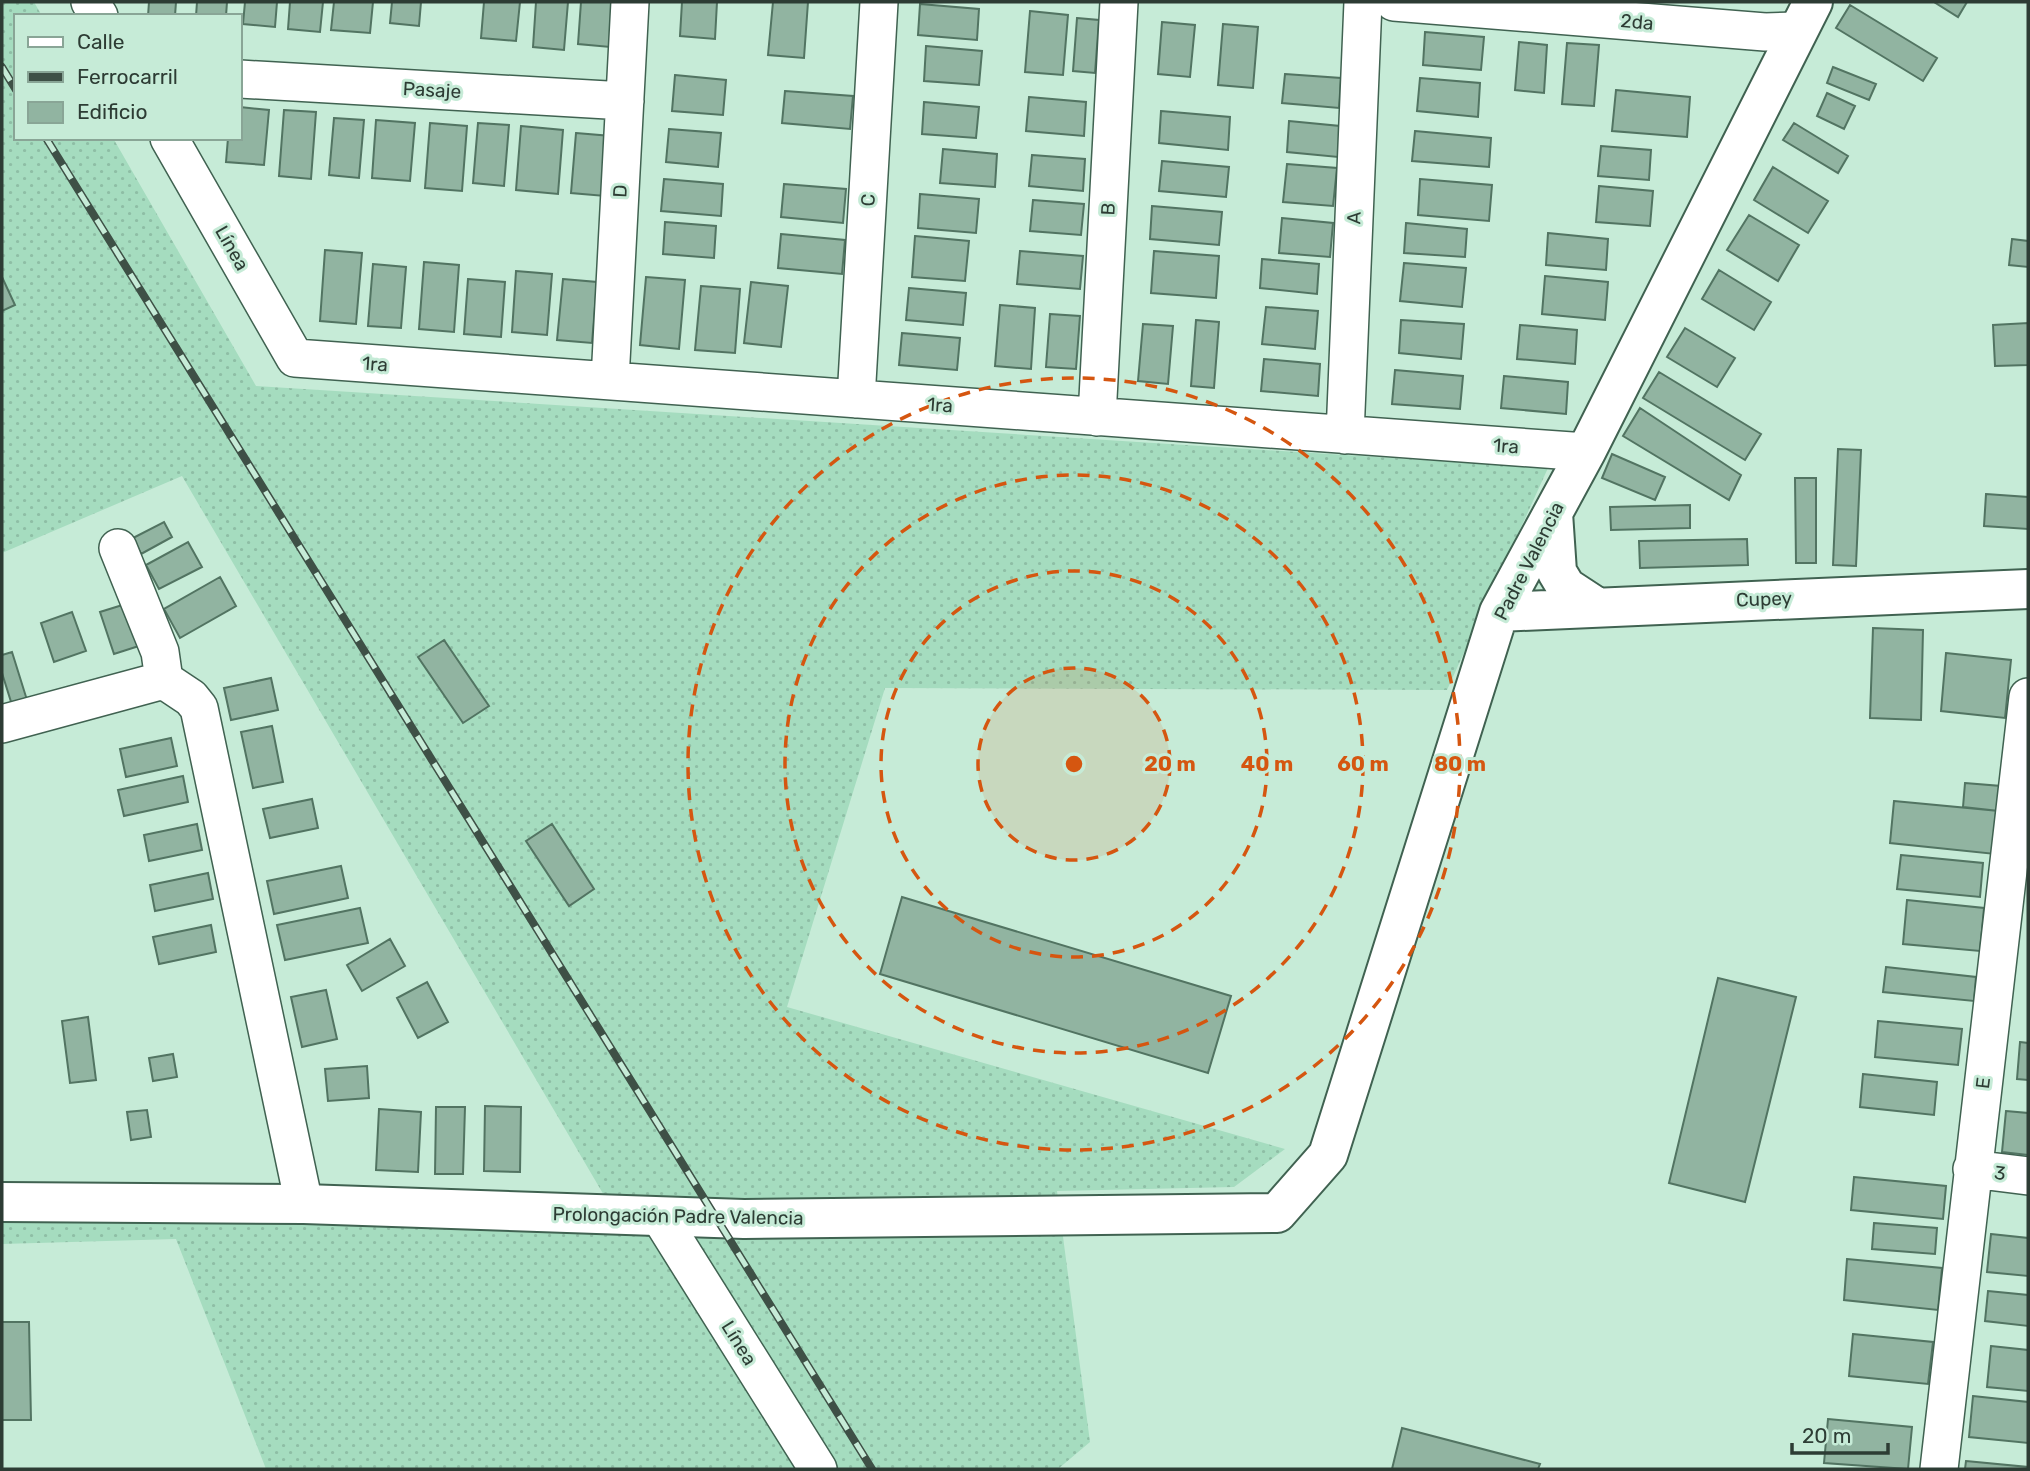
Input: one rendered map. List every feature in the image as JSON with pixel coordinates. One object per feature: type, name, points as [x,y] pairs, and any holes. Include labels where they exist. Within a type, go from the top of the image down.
[{"type":"street","name":"D","points":[[610,380],[630,2]]},
{"type":"street","name":"C","points":[[856,398],[879,2]]},
{"type":"street","name":"B","points":[[1097,416],[1119,2]]},
{"type":"street","name":"A","points":[[1345,435],[1363,2]]},
{"type":"street","name":"2da","points":[[1394,2],[1765,32],[1805,17]]},
{"type":"street","name":"Padre Valencia","points":[[1328,1155],[1499,612],[1586,452],[1805,17]]},
{"type":"street","name":"Pasaje","points":[[242,79],[625,101]]},
{"type":"street","name":"Línea","points":[[170,140],[295,358]]},
{"type":"street","name":"1ra","points":[[295,358],[1586,452]]},
{"type":"street","points":[[1553,513],[1557,572],[1566,587],[1595,606]]},
{"type":"street","points":[[118,548],[160,652],[164,680],[191,698],[199,708],[304,1204]]},
{"type":"street","name":"Cupey","points":[[1499,612],[2028,589]]},
{"type":"street","points":[[2,724],[164,680]]},
{"type":"street","name":"E","points":[[1939,1469],[2028,697]]},
{"type":"street","name":"Prolongación Padre Valencia","points":[[2,1202],[304,1204],[744,1219],[1277,1213],[1328,1155]]},
{"type":"street","name":"3","points":[[1972,1169],[2028,1176]]},
{"type":"street","name":"Línea","points":[[660,1217],[818,1469]]},
{"type":"green space","points":[[2,2],[34,2],[41,14],[14,14],[14,140],[114,140],[256,386],[1548,468],[1447,690],[885,688],[787,1007],[1285,1149],[1234,1187],[1057,1191],[1090,1442],[1058,1469],[266,1469],[176,1239],[2,1244],[2,1195],[605,1197],[182,476],[2,553]]},
{"type":"building","points":[[149,2],[176,2],[175,14],[148,14]]},
{"type":"building","points":[[197,2],[227,2],[226,14],[196,14]]},
{"type":"building","points":[[245,2],[277,2],[275,27],[243,24]]},
{"type":"building","points":[[290,2],[323,2],[320,32],[288,29]]},
{"type":"building","points":[[334,2],[373,2],[370,33],[331,30]]},
{"type":"building","points":[[392,2],[421,2],[419,26],[390,23]]},
{"type":"building","points":[[484,2],[520,2],[516,41],[481,38]]},
{"type":"building","points":[[536,2],[568,2],[564,50],[533,47]]},
{"type":"building","points":[[581,2],[613,2],[610,47],[578,44]]},
{"type":"building","points":[[682,2],[717,2],[715,39],[680,36]]},
{"type":"building","points":[[773,2],[808,2],[804,58],[768,55]]},
{"type":"building","points":[[1934,2],[1967,2],[1958,17]]},
{"type":"building","points":[[920,4],[979,9],[977,40],[918,35]]},
{"type":"building","points":[[1850,5],[1937,58],[1923,81],[1836,28]]},
{"type":"building","points":[[1030,11],[1068,15],[1063,75],[1025,72]]},
{"type":"building","points":[[1077,18],[1099,20],[1095,73],[1073,71]]},
{"type":"building","points":[[1162,22],[1195,25],[1190,77],[1158,74]]},
{"type":"building","points":[[1223,24],[1258,27],[1253,88],[1218,85]]},
{"type":"building","points":[[1425,32],[1484,37],[1481,70],[1423,65]]},
{"type":"building","points":[[1519,42],[1547,45],[1544,93],[1515,90]]},
{"type":"building","points":[[1567,43],[1599,45],[1594,106],[1562,104]]},
{"type":"building","points":[[926,46],[982,51],[979,85],[924,81]]},
{"type":"building","points":[[1833,67],[1876,84],[1869,100],[1827,83]]},
{"type":"building","points":[[1285,74],[1341,78],[1339,108],[1282,103]]},
{"type":"building","points":[[675,75],[726,80],[723,115],[672,111]]},
{"type":"building","points":[[1420,78],[1480,83],[1478,117],[1417,111]]},
{"type":"building","points":[[1616,90],[1690,97],[1687,137],[1612,131]]},
{"type":"building","points":[[785,91],[853,96],[850,129],[782,123]]},
{"type":"building","points":[[1827,93],[1855,106],[1844,129],[1817,116]]},
{"type":"building","points":[[1029,97],[1086,102],[1084,136],[1026,131]]},
{"type":"building","points":[[924,102],[979,107],[976,138],[922,134]]},
{"type":"building","points":[[242,107],[269,110],[264,165],[226,162],[228,140],[242,140]]},
{"type":"building","points":[[284,110],[316,112],[311,179],[279,176]]},
{"type":"building","points":[[1161,111],[1230,117],[1228,150],[1159,143]]},
{"type":"building","points":[[334,118],[364,120],[359,178],[329,175]]},
{"type":"building","points":[[376,120],[415,123],[410,181],[372,178]]},
{"type":"building","points":[[1289,121],[1340,126],[1338,157],[1287,152]]},
{"type":"building","points":[[430,123],[467,126],[462,191],[425,188]]},
{"type":"building","points":[[478,123],[509,125],[504,186],[473,183]]},
{"type":"building","points":[[1794,123],[1848,156],[1838,173],[1783,140]]},
{"type":"building","points":[[521,126],[563,130],[558,194],[516,190]]},
{"type":"building","points":[[669,129],[721,133],[718,167],[666,162]]},
{"type":"building","points":[[1415,131],[1491,138],[1489,167],[1412,161]]},
{"type":"building","points":[[576,133],[611,136],[605,196],[571,193]]},
{"type":"building","points":[[1601,146],[1651,150],[1649,180],[1598,176]]},
{"type":"building","points":[[943,149],[997,154],[995,187],[940,183]]},
{"type":"building","points":[[1032,155],[1085,159],[1083,191],[1029,186]]},
{"type":"building","points":[[1162,161],[1229,167],[1226,197],[1159,191]]},
{"type":"building","points":[[1287,164],[1337,168],[1333,206],[1283,202]]},
{"type":"building","points":[[1773,167],[1828,201],[1808,233],[1754,200]]},
{"type":"building","points":[[664,179],[723,184],[721,216],[661,211]]},
{"type":"building","points":[[1420,179],[1492,185],[1489,221],[1418,215]]},
{"type":"building","points":[[784,184],[846,189],[843,223],[781,217]]},
{"type":"building","points":[[1599,186],[1653,191],[1650,226],[1596,222]]},
{"type":"building","points":[[920,194],[979,199],[976,233],[918,228]]},
{"type":"building","points":[[1033,200],[1084,204],[1081,235],[1030,231]]},
{"type":"building","points":[[1152,206],[1222,212],[1219,245],[1150,239]]},
{"type":"building","points":[[1749,215],[1799,245],[1778,281],[1727,250]]},
{"type":"building","points":[[1282,218],[1333,223],[1330,257],[1279,253]]},
{"type":"building","points":[[665,222],[716,226],[714,258],[663,254]]},
{"type":"building","points":[[1406,223],[1467,229],[1465,257],[1404,253]]},
{"type":"building","points":[[1548,233],[1608,239],[1606,270],[1546,265]]},
{"type":"building","points":[[781,234],[845,240],[842,274],[778,268]]},
{"type":"building","points":[[915,236],[969,241],[965,281],[912,277]]},
{"type":"building","points":[[2012,239],[2028,241],[2028,267],[2009,265]]},
{"type":"building","points":[[325,250],[362,253],[356,324],[320,321]]},
{"type":"building","points":[[1020,251],[1083,256],[1080,289],[1017,284]]},
{"type":"building","points":[[1154,251],[1219,256],[1216,298],[1151,293]]},
{"type":"building","points":[[1262,259],[1319,264],[1317,294],[1260,288]]},
{"type":"building","points":[[424,262],[459,265],[454,332],[419,329]]},
{"type":"building","points":[[1404,263],[1466,268],[1462,307],[1400,301]]},
{"type":"building","points":[[373,264],[406,267],[401,328],[368,326]]},
{"type":"building","points":[[1719,270],[1771,302],[1754,330],[1702,299]]},
{"type":"building","points":[[516,271],[552,274],[547,335],[512,332]]},
{"type":"building","points":[[1545,276],[1608,282],[1605,320],[1542,314]]},
{"type":"building","points":[[2,277],[15,305],[2,311]]},
{"type":"building","points":[[646,277],[685,280],[679,349],[640,345]]},
{"type":"building","points":[[468,279],[505,282],[501,337],[464,334]]},
{"type":"building","points":[[563,279],[597,282],[592,343],[557,340]]},
{"type":"building","points":[[751,282],[788,286],[781,347],[744,343]]},
{"type":"building","points":[[701,286],[740,289],[735,353],[695,350]]},
{"type":"building","points":[[909,288],[966,293],[963,325],[906,320]]},
{"type":"building","points":[[1000,305],[1035,308],[1031,369],[995,366]]},
{"type":"building","points":[[1266,307],[1318,311],[1315,349],[1262,344]]},
{"type":"building","points":[[1050,314],[1080,316],[1076,369],[1046,367]]},
{"type":"building","points":[[1196,320],[1219,322],[1214,388],[1191,386]]},
{"type":"building","points":[[1401,320],[1464,324],[1461,359],[1399,353]]},
{"type":"building","points":[[2028,323],[2028,365],[1995,366],[1993,325]]},
{"type":"building","points":[[1143,324],[1173,326],[1168,384],[1138,381]]},
{"type":"building","points":[[1520,325],[1577,330],[1575,364],[1517,359]]},
{"type":"building","points":[[1685,328],[1735,358],[1717,387],[1667,357]]},
{"type":"building","points":[[902,333],[960,338],[957,370],[899,365]]},
{"type":"building","points":[[1264,359],[1320,364],[1318,396],[1261,391]]},
{"type":"building","points":[[1395,370],[1463,376],[1460,409],[1392,404]]},
{"type":"building","points":[[1659,372],[1761,434],[1745,460],[1643,398]]},
{"type":"building","points":[[1504,376],[1568,382],[1566,414],[1501,408]]},
{"type":"building","points":[[1640,408],[1741,475],[1729,500],[1623,436]]},
{"type":"building","points":[[1838,449],[1861,450],[1856,566],[1833,565]]},
{"type":"building","points":[[1612,454],[1665,477],[1655,500],[1602,478]]},
{"type":"building","points":[[1795,478],[1816,478],[1816,563],[1796,563]]},
{"type":"building","points":[[1986,494],[2028,497],[2028,529],[1984,526]]},
{"type":"building","points":[[1690,505],[1690,528],[1611,530],[1610,507]]},
{"type":"building","points":[[164,522],[172,537],[141,554],[133,538]]},
{"type":"building","points":[[1747,539],[1748,565],[1640,568],[1639,541]]},
{"type":"building","points":[[188,542],[202,567],[159,589],[146,565]]},
{"type":"building","points":[[220,577],[236,606],[180,638],[164,609]]},
{"type":"building","points":[[132,602],[145,644],[114,654],[100,612]]},
{"type":"building","points":[[72,612],[86,651],[54,662],[41,623]]},
{"type":"building","points":[[1873,628],[1923,630],[1921,720],[1870,718]]},
{"type":"building","points":[[444,640],[489,706],[463,723],[418,657]]},
{"type":"building","points":[[12,652],[27,700],[12,705],[2,673],[2,655]]},
{"type":"building","points":[[1946,653],[2011,660],[2005,718],[1941,711]]},
{"type":"building","points":[[271,678],[278,710],[231,720],[224,688]]},
{"type":"building","points":[[272,726],[283,782],[253,788],[241,732]]},
{"type":"building","points":[[171,738],[177,766],[126,777],[120,749]]},
{"type":"building","points":[[183,776],[188,802],[124,816],[118,790]]},
{"type":"building","points":[[1965,783],[2001,786],[1999,811],[1963,807]]},
{"type":"building","points":[[312,799],[318,828],[270,838],[263,809]]},
{"type":"building","points":[[1894,801],[1999,811],[1995,854],[1890,843]]},
{"type":"building","points":[[197,824],[202,850],[149,861],[144,835]]},
{"type":"building","points":[[552,824],[594,889],[569,906],[526,841]]},
{"type":"building","points":[[1901,855],[1983,863],[1980,897],[1897,889]]},
{"type":"building","points":[[341,866],[348,898],[274,914],[267,881]]},
{"type":"building","points":[[208,873],[213,899],[155,911],[150,885]]},
{"type":"building","points":[[902,897],[1231,996],[1208,1073],[880,974]]},
{"type":"building","points":[[1907,900],[1984,908],[1980,951],[1903,944]]},
{"type":"building","points":[[360,908],[368,943],[285,960],[277,925]]},
{"type":"building","points":[[211,925],[216,952],[159,964],[153,937]]},
{"type":"building","points":[[390,939],[405,966],[362,991],[347,965]]},
{"type":"building","points":[[1886,967],[1976,977],[1974,1001],[1883,992]]},
{"type":"building","points":[[1718,978],[1796,997],[1745,1202],[1669,1183]]},
{"type":"building","points":[[427,982],[448,1022],[418,1038],[397,998]]},
{"type":"building","points":[[326,990],[337,1039],[302,1047],[291,997]]},
{"type":"building","points":[[88,1017],[96,1080],[70,1083],[62,1021]]},
{"type":"building","points":[[1878,1021],[1962,1029],[1958,1065],[1875,1057]]},
{"type":"building","points":[[2020,1042],[2028,1043],[2028,1080],[2017,1079]]},
{"type":"building","points":[[173,1054],[177,1077],[153,1081],[149,1058]]},
{"type":"building","points":[[367,1066],[369,1098],[328,1101],[325,1069]]},
{"type":"building","points":[[1863,1074],[1937,1082],[1934,1115],[1860,1107]]},
{"type":"building","points":[[485,1106],[521,1107],[520,1172],[484,1171]]},
{"type":"building","points":[[436,1107],[465,1107],[463,1174],[435,1174]]},
{"type":"building","points":[[379,1109],[421,1112],[418,1172],[376,1170]]},
{"type":"building","points":[[147,1110],[151,1137],[131,1140],[127,1112]]},
{"type":"building","points":[[2006,1111],[2028,1113],[2028,1155],[2002,1152]]},
{"type":"building","points":[[1854,1177],[1946,1186],[1943,1219],[1851,1210]]},
{"type":"building","points":[[1874,1223],[1937,1228],[1935,1254],[1872,1249]]},
{"type":"building","points":[[1991,1234],[2028,1238],[2028,1276],[1987,1272]]},
{"type":"building","points":[[1847,1259],[1942,1268],[1938,1310],[1844,1300]]},
{"type":"building","points":[[1988,1291],[2028,1295],[2028,1326],[1985,1321]]},
{"type":"building","points":[[2,1322],[29,1322],[31,1420],[2,1420]]},
{"type":"building","points":[[1853,1334],[1933,1342],[1928,1384],[1849,1376]]},
{"type":"building","points":[[1991,1346],[2028,1350],[2028,1391],[1987,1387]]},
{"type":"building","points":[[1973,1396],[2028,1402],[2028,1443],[1969,1437]]},
{"type":"building","points":[[1828,1419],[1912,1427],[1908,1469],[1824,1463]]},
{"type":"building","points":[[1402,1428],[1540,1464],[1538,1469],[1392,1469]]},
{"type":"building","points":[[1966,1461],[2028,1467],[2028,1469],[1965,1469]]},
{"type":"railway","points":[[2,67],[14,87]]},
{"type":"railway","points":[[47,140],[872,1469]]}]
